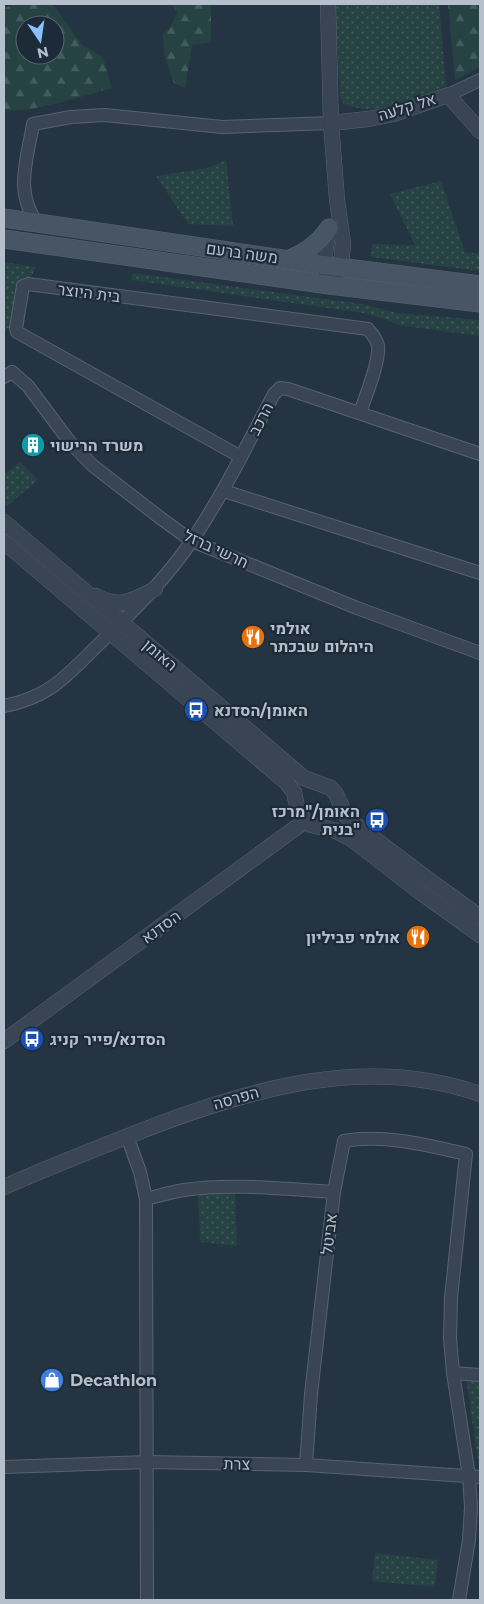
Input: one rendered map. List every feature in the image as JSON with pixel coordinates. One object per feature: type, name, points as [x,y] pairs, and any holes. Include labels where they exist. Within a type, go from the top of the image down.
[{"type":"main road","name":"משה ברעם","points":[[4,218],[323,265],[480,285]]},
{"type":"main road","points":[[288,260],[315,245],[329,228]]},
{"type":"main road","name":"משה ברעם","points":[[4,238],[330,285],[480,303]]},
{"type":"street","points":[[328,4],[331,123],[337,200],[343,243],[341,267],[330,285]]},
{"type":"street","name":"אל קלעה","points":[[331,123],[394,114],[448,95],[480,80]]},
{"type":"street","points":[[448,95],[480,131]]},
{"type":"street","points":[[38,224],[30,212],[24,196],[24,178],[33,124],[71,117],[104,115],[222,126],[331,123]]},
{"type":"street","points":[[330,285],[323,265],[329,228],[337,200]]},
{"type":"street","name":"בית היוצר","points":[[241,457],[17,332],[16,328],[23,286],[28,284],[368,329],[375,337],[378,347],[360,413]]},
{"type":"street","name":"חרשי ברזל","points":[[4,377],[12,372],[28,386],[70,441],[92,465],[158,518],[192,541],[357,608],[480,653]]},
{"type":"street","name":"הרכב","points":[[4,706],[28,700],[49,690],[63,679],[154,589],[192,541],[224,491],[274,394],[280,388],[288,389],[480,454]]},
{"type":"street","points":[[224,491],[480,573]]},
{"type":"street","name":"האומן","points":[[4,522],[82,589],[116,627],[287,783],[294,792],[298,811],[312,823]]},
{"type":"street","name":"האומן","points":[[4,542],[116,627],[304,778],[331,788],[346,816],[480,917]]},
{"type":"street","points":[[82,589],[109,603],[122,603],[134,600],[154,589]]},
{"type":"street","points":[[297,804],[303,791],[310,785],[317,784]]},
{"type":"street","points":[[312,823],[327,824],[333,819],[339,806],[338,799]]},
{"type":"street","points":[[312,823],[334,830],[350,838],[480,935]]},
{"type":"street","name":"הסדנא","points":[[4,1043],[17,1031],[312,823]]},
{"type":"street","name":"הפרסה","points":[[4,1187],[70,1158],[197,1109],[294,1083],[329,1078],[362,1077],[426,1080],[480,1094]]},
{"type":"street","points":[[127,1136],[140,1172],[146,1199],[147,1600]]},
{"type":"street","points":[[334,1192],[344,1141],[363,1138],[416,1143],[466,1154],[450,1338],[453,1373],[475,1477],[469,1540],[459,1600]]},
{"type":"street","name":"אביטל","points":[[146,1199],[183,1190],[213,1187],[334,1192],[310,1394],[306,1465]]},
{"type":"street","points":[[453,1373],[480,1375]]},
{"type":"street","name":"צרת","points":[[4,1467],[147,1462],[306,1465],[475,1477]]},
{"type":"green space","points":[[17,4],[50,4],[54,6],[60,15],[15,15],[15,65],[65,65],[65,21],[82,45],[103,57],[112,88],[42,107],[4,110],[4,8]]},
{"type":"green space","points":[[173,4],[211,4],[211,42],[192,45],[185,88],[174,83],[164,55],[163,34],[170,28],[177,13]]},
{"type":"green space","points":[[335,4],[439,4],[446,86],[392,108],[364,109],[344,105],[340,96]]},
{"type":"green space","points":[[448,4],[480,4],[480,67],[455,80]]},
{"type":"green space","points":[[226,160],[233,226],[188,224],[156,176],[208,168]]},
{"type":"green space","points":[[441,181],[465,252],[480,254],[480,271],[371,257],[372,244],[415,245],[390,194]]},
{"type":"green space","points":[[4,262],[36,267],[31,277],[25,277],[19,282],[13,329],[7,328],[4,334]]},
{"type":"green space","points":[[133,273],[362,304],[397,313],[480,320],[480,336],[398,325],[364,313],[131,280]]},
{"type":"green space","points":[[20,462],[38,480],[7,506],[4,504],[4,474]]},
{"type":"green space","points":[[198,1192],[235,1192],[237,1246],[200,1242]]},
{"type":"green space","points":[[466,1378],[480,1379],[480,1469],[479,1468]]},
{"type":"green space","points":[[375,1553],[438,1560],[435,1587],[372,1581]]},
{"type":"place","name":"משרד הרישוי","points":[[33,445]]},
{"type":"place","name":"אולמי היהלום שבכתר","points":[[253,637]]},
{"type":"place","name":"האומן/הסדנא","points":[[196,710]]},
{"type":"place","name":"האומן/\"מרכז בנית\"","points":[[377,820]]},
{"type":"place","name":"אולמי פביליון","points":[[418,937]]},
{"type":"place","name":"הסדנא/פייר קניג","points":[[32,1039]]},
{"type":"place","name":"Decathlon","points":[[52,1380]]}]
